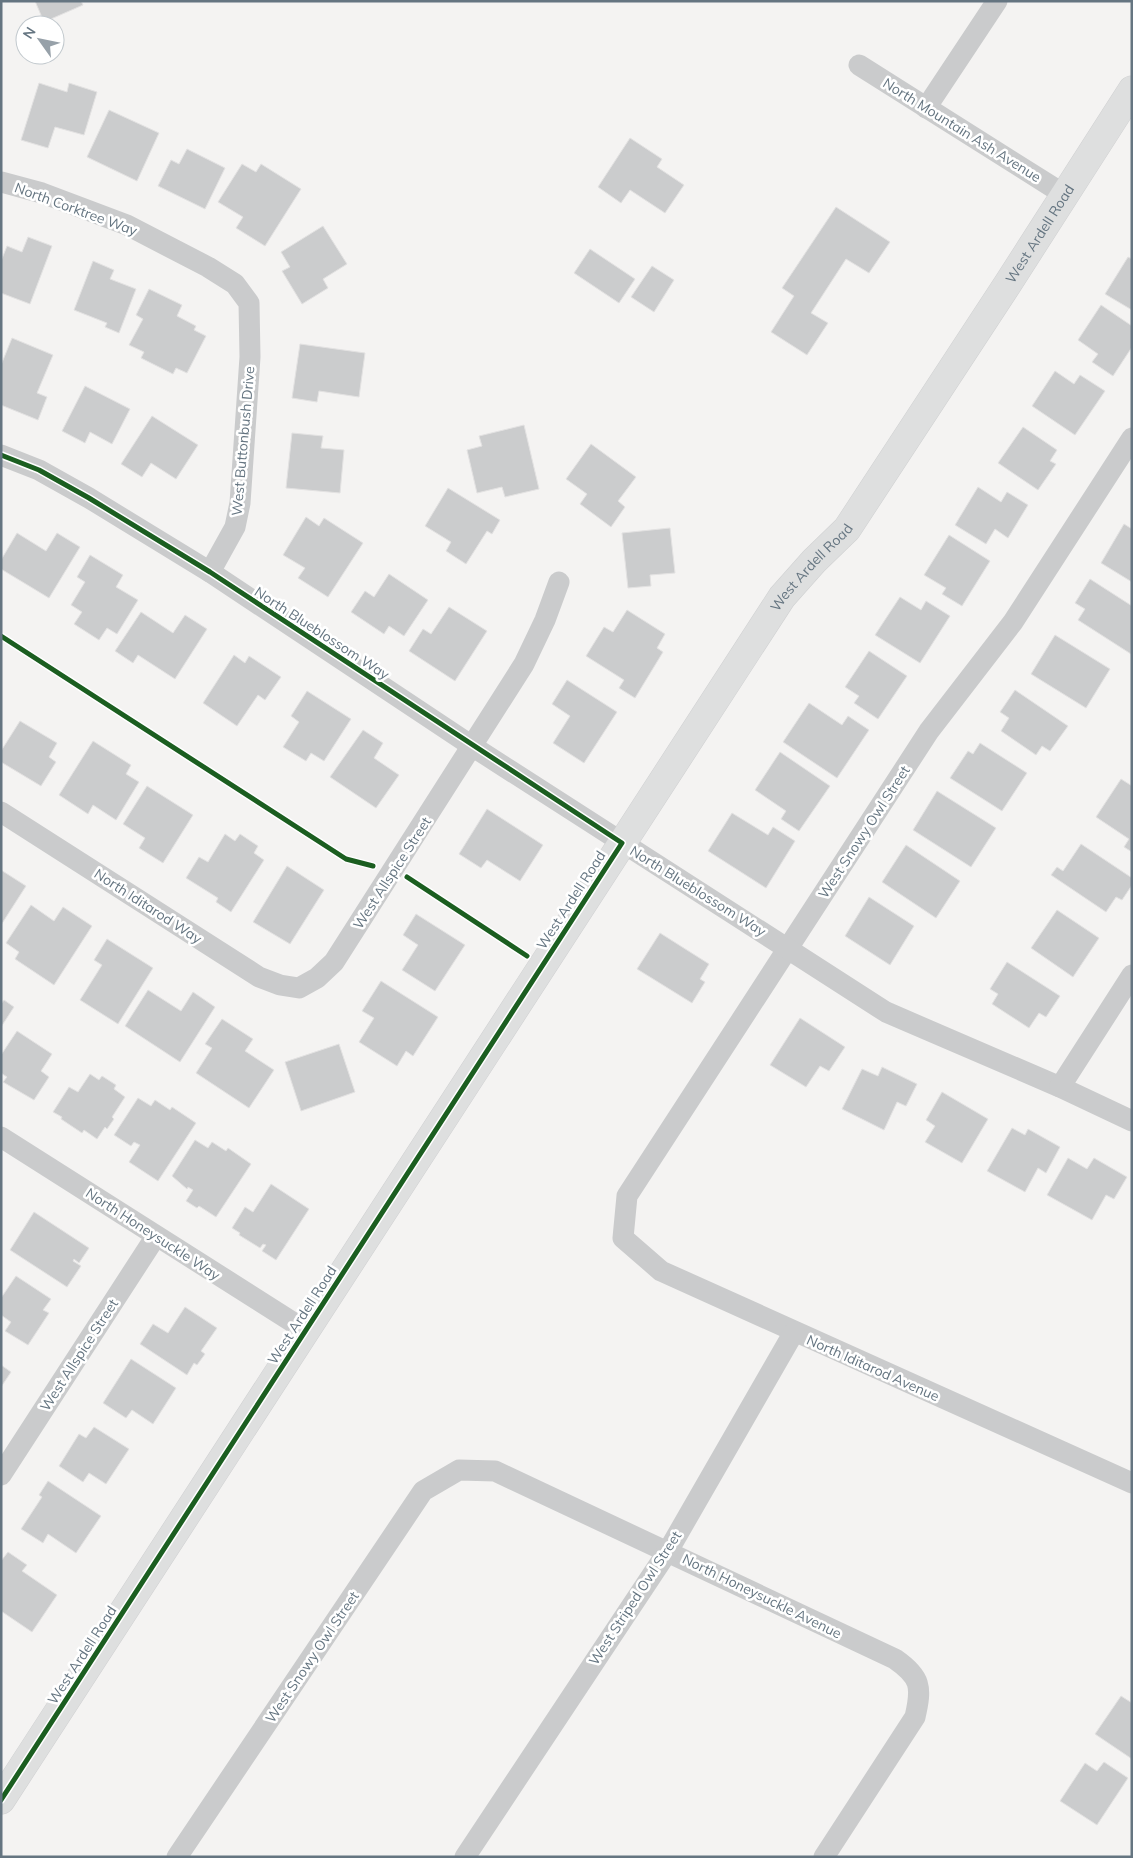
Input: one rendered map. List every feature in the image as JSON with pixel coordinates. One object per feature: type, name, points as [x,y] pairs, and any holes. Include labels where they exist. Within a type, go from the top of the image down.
[{"type":"street","points":[[926,108],[997,1]]},
{"type":"street","name":"North Mountain Ash Avenue","points":[[859,65],[1065,195]]},
{"type":"street","name":"West Ardell Road","points":[[1,1800],[782,597],[814,561],[847,529],[1132,90]]},
{"type":"street","name":"North Corktree Way","points":[[1,182],[42,193],[127,225],[208,267],[235,284],[249,303]]},
{"type":"street","name":"West Buttonbush Drive","points":[[210,572],[234,527],[240,502],[250,357],[249,303]]},
{"type":"street","name":"West Snowy Owl Street","points":[[623,1238],[627,1196],[928,731],[1013,622],[1132,438]]},
{"type":"street","name":"North Blueblossom Way","points":[[1,455],[40,470],[210,572],[472,746],[886,1012],[1060,1087],[1132,1121]]},
{"type":"street","name":"West Allspice Street","points":[[299,988],[317,978],[334,962],[524,664],[545,620],[559,582]]},
{"type":"street","name":"North Iditarod Way","points":[[1,812],[259,977],[280,985],[299,988]]},
{"type":"street","points":[[1060,1087],[1132,975]]},
{"type":"street","name":"North Honeysuckle Way","points":[[1,1136],[305,1330]]},
{"type":"street","name":"West Allspice Street","points":[[1,1475],[156,1236]]},
{"type":"street","name":"North Iditarod Avenue","points":[[623,1238],[661,1271],[1132,1483]]},
{"type":"street","name":"West Striped Owl Street","points":[[464,1857],[668,1550],[794,1332]]},
{"type":"street","name":"West Snowy Owl Street","points":[[177,1857],[423,1491],[459,1470]]},
{"type":"street","name":"North Honeysuckle Avenue","points":[[459,1470],[495,1471],[668,1550],[895,1659],[910,1670],[918,1683],[919,1698],[916,1717],[824,1857]]},
{"type":"building","points":[[35,1],[81,1],[83,5],[60,15],[41,15]]},
{"type":"building","points":[[39,83],[67,92],[69,83],[97,92],[84,135],[55,127],[48,148],[21,140]]},
{"type":"building","points":[[109,110],[159,133],[137,181],[87,157]]},
{"type":"building","points":[[630,138],[662,159],[657,167],[684,185],[665,213],[630,190],[621,203],[598,187]]},
{"type":"building","points":[[187,149],[225,168],[205,209],[158,186],[171,160],[179,164]]},
{"type":"building","points":[[242,164],[256,172],[261,164],[301,189],[265,246],[236,228],[243,217],[218,202]]},
{"type":"building","points":[[836,207],[890,242],[869,273],[846,259],[811,313],[828,323],[807,355],[771,332],[794,296],[782,288]]},
{"type":"building","points":[[323,226],[347,264],[323,279],[328,288],[302,304],[282,271],[290,267],[281,252]]},
{"type":"building","points":[[28,237],[52,246],[30,304],[1,293],[1,261],[7,246],[22,252]]},
{"type":"building","points":[[590,249],[635,279],[619,303],[574,273]]},
{"type":"building","points":[[1128,257],[1132,259],[1132,310],[1105,294]]},
{"type":"building","points":[[93,261],[114,270],[110,279],[136,289],[119,333],[105,327],[107,323],[74,310]]},
{"type":"building","points":[[652,266],[674,280],[654,312],[631,297]]},
{"type":"building","points":[[149,289],[182,305],[177,316],[196,326],[194,330],[206,336],[187,373],[176,368],[173,374],[141,358],[144,352],[129,345],[143,319],[136,315]]},
{"type":"building","points":[[1101,305],[1132,326],[1132,347],[1113,376],[1092,362],[1098,354],[1078,340]]},
{"type":"building","points":[[12,338],[53,355],[37,393],[47,397],[38,420],[1,405],[1,365]]},
{"type":"building","points":[[300,344],[365,353],[359,397],[319,391],[317,402],[292,398]]},
{"type":"building","points":[[1055,371],[1074,384],[1080,375],[1105,391],[1075,435],[1032,406]]},
{"type":"building","points":[[85,386],[130,409],[112,444],[90,432],[85,443],[62,431]]},
{"type":"building","points":[[152,416],[198,445],[176,479],[151,463],[142,477],[121,464]]},
{"type":"building","points":[[524,425],[539,489],[505,497],[502,487],[477,493],[467,450],[482,446],[479,436]]},
{"type":"building","points":[[1023,427],[1057,450],[1050,461],[1056,464],[1038,490],[998,463]]},
{"type":"building","points":[[292,433],[323,436],[321,448],[344,450],[340,493],[286,488]]},
{"type":"building","points":[[591,444],[636,477],[618,501],[625,507],[611,527],[580,504],[587,494],[566,479]]},
{"type":"building","points":[[978,487],[1001,502],[1007,492],[1028,505],[1008,538],[995,529],[986,544],[955,525]]},
{"type":"building","points":[[448,488],[500,520],[492,534],[487,531],[466,564],[446,551],[451,542],[425,526]]},
{"type":"building","points":[[306,517],[319,526],[324,518],[363,543],[328,597],[298,578],[305,568],[283,555]]},
{"type":"building","points":[[1124,524],[1132,529],[1132,582],[1101,563]]},
{"type":"building","points":[[670,528],[675,573],[650,575],[651,586],[628,588],[622,533]]},
{"type":"building","points":[[17,533],[46,551],[57,533],[80,547],[49,598],[1,569],[1,560]]},
{"type":"building","points":[[949,535],[990,561],[962,606],[942,594],[946,588],[924,575]]},
{"type":"building","points":[[90,555],[123,575],[116,587],[138,600],[117,634],[107,628],[99,640],[74,624],[82,612],[71,605],[85,582],[77,577]]},
{"type":"building","points":[[389,574],[428,600],[404,636],[389,626],[384,634],[351,612],[365,591],[374,597]]},
{"type":"building","points":[[1090,579],[1132,606],[1131,654],[1078,620],[1085,609],[1075,603]]},
{"type":"building","points":[[900,597],[921,610],[926,601],[950,616],[920,663],[875,635]]},
{"type":"building","points":[[449,607],[487,631],[455,681],[409,651],[423,629],[431,634]]},
{"type":"building","points":[[627,610],[665,634],[657,648],[663,652],[635,698],[619,688],[624,680],[586,656],[604,627],[613,632]]},
{"type":"building","points":[[141,612],[173,633],[185,615],[207,629],[175,679],[138,655],[133,663],[115,651]]},
{"type":"building","points":[[1055,635],[1110,669],[1086,708],[1031,674]]},
{"type":"building","points":[[869,651],[907,676],[878,719],[854,703],[859,696],[845,687]]},
{"type":"building","points":[[234,655],[245,663],[249,656],[281,677],[265,700],[258,695],[237,726],[203,703]]},
{"type":"building","points":[[567,680],[617,712],[584,763],[553,743],[570,716],[552,704]]},
{"type":"building","points":[[1015,690],[1068,726],[1050,751],[1042,746],[1036,755],[1001,731],[1009,718],[1000,712]]},
{"type":"building","points":[[307,691],[351,719],[324,761],[311,753],[306,761],[283,747],[299,722],[291,716]]},
{"type":"building","points":[[809,703],[842,725],[848,716],[869,730],[837,778],[783,742]]},
{"type":"building","points":[[20,721],[57,743],[49,757],[56,762],[41,786],[1,762],[1,751]]},
{"type":"building","points":[[363,730],[383,743],[374,758],[399,775],[376,808],[330,777]]},
{"type":"building","points":[[93,741],[131,765],[126,774],[139,782],[116,820],[93,805],[88,814],[59,795]]},
{"type":"building","points":[[980,743],[1027,773],[1002,811],[950,778],[968,751],[973,754]]},
{"type":"building","points":[[780,752],[830,786],[799,831],[781,819],[786,811],[755,790]]},
{"type":"building","points":[[1121,779],[1132,786],[1132,852],[1124,847],[1129,839],[1096,817]]},
{"type":"building","points":[[147,786],[193,815],[163,863],[139,848],[145,838],[123,824]]},
{"type":"building","points":[[937,791],[996,828],[971,867],[913,830]]},
{"type":"building","points":[[487,809],[543,845],[520,881],[487,860],[481,868],[459,854]]},
{"type":"building","points":[[732,813],[768,835],[773,827],[795,841],[766,888],[708,851]]},
{"type":"building","points":[[225,834],[235,841],[240,834],[258,846],[254,853],[264,860],[231,912],[216,902],[218,898],[186,878],[199,857],[208,862]]},
{"type":"building","points":[[1081,844],[1132,878],[1132,885],[1122,900],[1116,897],[1106,912],[1051,875],[1057,867],[1063,871]]},
{"type":"building","points":[[906,845],[960,881],[936,918],[882,882]]},
{"type":"building","points":[[287,866],[324,890],[290,944],[253,922]]},
{"type":"building","points":[[1,870],[26,886],[1,925]]},
{"type":"building","points":[[869,897],[914,926],[890,965],[845,936]]},
{"type":"building","points":[[31,905],[54,921],[63,907],[92,926],[54,985],[15,959],[19,952],[6,943]]},
{"type":"building","points":[[1057,910],[1099,938],[1073,977],[1031,948]]},
{"type":"building","points":[[416,914],[465,945],[435,991],[402,970],[418,945],[403,935]]},
{"type":"building","points":[[660,933],[709,964],[700,979],[705,982],[692,1003],[637,969]]},
{"type":"building","points":[[107,939],[153,968],[118,1024],[80,1000],[102,965],[94,960]]},
{"type":"building","points":[[1007,962],[1060,996],[1046,1017],[1039,1013],[1029,1028],[992,1004],[998,994],[990,989]]},
{"type":"building","points":[[381,981],[438,1017],[413,1056],[406,1051],[397,1066],[359,1042],[374,1018],[362,1011]]},
{"type":"building","points":[[148,990],[181,1011],[193,992],[215,1007],[180,1062],[125,1026]]},
{"type":"building","points":[[4,1000],[14,1007],[1,1027],[1,1004]]},
{"type":"building","points":[[800,1018],[845,1047],[829,1071],[820,1066],[806,1087],[770,1065]]},
{"type":"building","points":[[222,1019],[253,1039],[245,1051],[274,1070],[249,1108],[196,1073],[212,1048],[205,1044]]},
{"type":"building","points":[[17,1031],[52,1054],[41,1071],[49,1077],[34,1100],[3,1082],[7,1077],[1,1073],[1,1055]]},
{"type":"building","points":[[339,1044],[355,1092],[301,1111],[285,1062]]},
{"type":"building","points":[[882,1067],[917,1084],[906,1106],[897,1102],[884,1130],[842,1109],[862,1069],[878,1076]]},
{"type":"building","points":[[90,1074],[99,1080],[102,1076],[116,1085],[114,1089],[125,1097],[112,1117],[114,1119],[107,1129],[105,1127],[97,1139],[84,1130],[82,1133],[53,1112],[69,1087],[78,1092]]},
{"type":"building","points":[[942,1092],[988,1119],[962,1163],[925,1142],[935,1126],[926,1120]]},
{"type":"building","points":[[138,1098],[151,1106],[155,1100],[170,1110],[172,1107],[196,1123],[158,1181],[129,1162],[140,1145],[134,1142],[131,1146],[114,1135]]},
{"type":"building","points":[[1012,1128],[1025,1135],[1028,1129],[1060,1147],[1046,1173],[1038,1168],[1025,1192],[987,1171]]},
{"type":"building","points":[[195,1140],[208,1148],[212,1142],[226,1151],[228,1148],[251,1164],[216,1217],[199,1206],[197,1208],[186,1201],[193,1190],[188,1187],[187,1189],[172,1176]]},
{"type":"building","points":[[1068,1158],[1087,1169],[1094,1158],[1127,1177],[1114,1199],[1106,1195],[1092,1220],[1047,1195]]},
{"type":"building","points":[[271,1184],[309,1209],[276,1260],[262,1251],[266,1245],[263,1244],[260,1248],[239,1235],[240,1233],[232,1228],[245,1207],[253,1212]]},
{"type":"building","points":[[34,1212],[89,1248],[79,1263],[74,1259],[73,1261],[81,1266],[67,1287],[10,1250]]},
{"type":"building","points":[[16,1276],[51,1299],[43,1310],[49,1313],[28,1345],[5,1331],[11,1322],[1,1315],[1,1298]]},
{"type":"building","points":[[185,1307],[217,1328],[201,1351],[205,1354],[197,1365],[194,1363],[187,1375],[140,1344],[153,1324],[168,1333]]},
{"type":"building","points":[[131,1359],[176,1388],[153,1424],[132,1410],[126,1418],[103,1403]]},
{"type":"building","points":[[1,1365],[11,1372],[1,1387]]},
{"type":"building","points":[[94,1427],[129,1449],[106,1484],[89,1473],[83,1482],[59,1466],[79,1434],[86,1438]]},
{"type":"building","points":[[48,1481],[101,1516],[76,1553],[48,1534],[43,1543],[21,1529],[42,1497],[39,1495]]},
{"type":"building","points":[[8,1552],[27,1565],[22,1571],[57,1595],[32,1632],[1,1611],[1,1561]]},
{"type":"building","points":[[1121,1696],[1132,1703],[1132,1759],[1095,1734]]},
{"type":"building","points":[[1104,1762],[1128,1778],[1097,1825],[1060,1801],[1085,1763],[1097,1771]]},
{"type":"cycle path","points":[[1,455],[39,470],[89,498],[210,572],[622,843],[1,1800]]},
{"type":"cycle path","points":[[1,636],[346,859],[373,866]]},
{"type":"cycle path","points":[[407,877],[527,956]]}]
